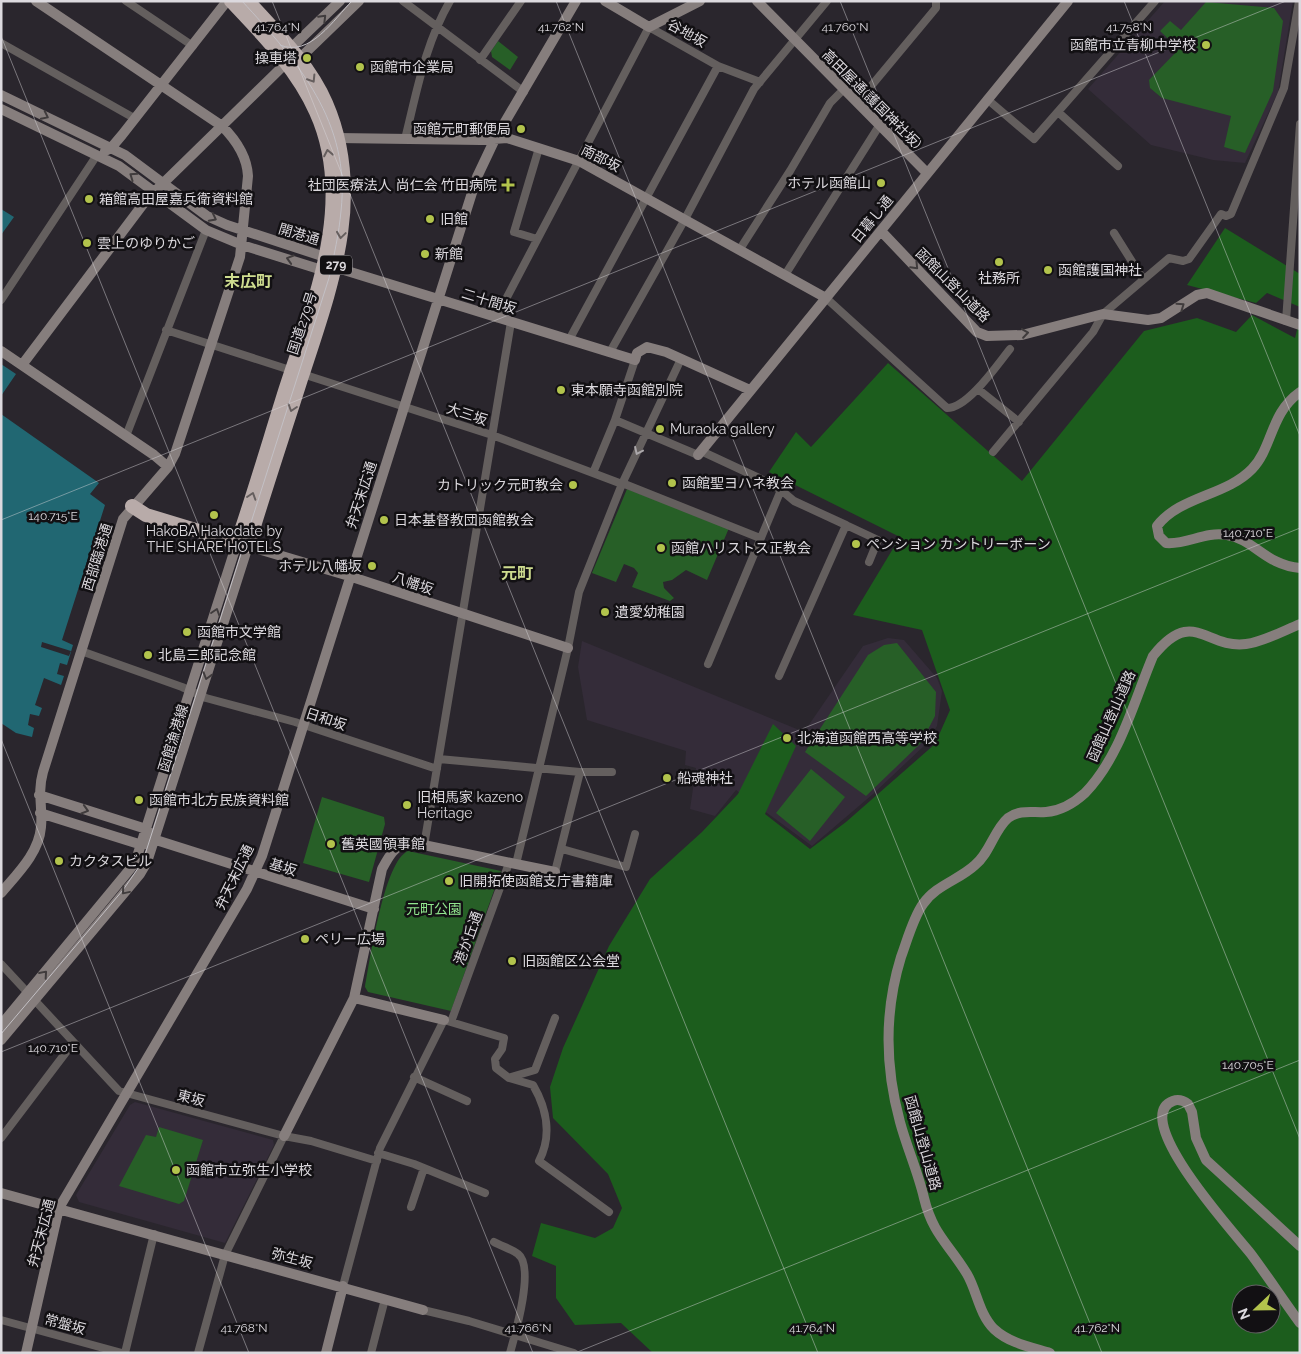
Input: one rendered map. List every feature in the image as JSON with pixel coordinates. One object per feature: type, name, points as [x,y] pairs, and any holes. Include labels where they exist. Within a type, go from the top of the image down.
[{"type":"highway","name":"国道279号","points":[[231,1],[292,57],[317,112],[329,156],[332,206],[323,263],[297,373]]},
{"type":"highway","name":"国道279号","points":[[243,544],[297,373],[336,267],[345,197],[344,167],[338,138],[325,101],[248,1]]},
{"type":"highway","points":[[132,506],[146,515],[243,544]]},
{"type":"street","name":"西部臨港通","points":[[1,893],[32,853],[41,829],[39,795],[43,772],[123,519],[132,506],[168,467],[175,454],[212,346],[242,245],[248,185],[247,164],[238,145],[222,126],[36,1]]},
{"type":"street","points":[[126,1],[193,46]]},
{"type":"street","points":[[1,300],[97,155],[111,148],[227,1]]},
{"type":"street","points":[[292,57],[340,1]]},
{"type":"street","points":[[22,365],[99,260],[154,191],[292,57],[359,1]]},
{"type":"street","points":[[403,1],[524,92]]},
{"type":"street","points":[[405,139],[426,50],[435,26],[450,1]]},
{"type":"street","points":[[480,60],[521,1]]},
{"type":"street","name":"弁天末広通","points":[[26,1353],[59,1208],[255,872],[476,177],[495,139],[576,1]]},
{"type":"street","points":[[496,318],[649,27],[700,1]]},
{"type":"street","name":"高田屋通(護国神社坂)","points":[[757,1],[927,173]]},
{"type":"street","points":[[610,352],[760,82],[827,1]]},
{"type":"street","points":[[857,103],[936,8],[936,1]]},
{"type":"street","name":"日暮し通","points":[[700,453],[1068,1]]},
{"type":"street","points":[[987,99],[1034,139],[1155,1]]},
{"type":"street","points":[[994,452],[1094,332],[1102,314],[1169,258],[1183,262],[1189,259],[1221,214],[1226,216],[1231,214],[1284,88],[1299,1]]},
{"type":"street","name":"谷地坂","points":[[613,3],[649,27],[718,66],[760,82]]},
{"type":"street","points":[[1,43],[134,118]]},
{"type":"street","points":[[569,340],[718,66]]},
{"type":"street","points":[[740,249],[786,179],[830,103],[844,90]]},
{"type":"street","name":"開港通","points":[[1,95],[125,155],[164,182],[207,216],[323,263]]},
{"type":"street","name":"開港通","points":[[1,109],[119,166],[154,191],[174,209],[206,230],[242,245],[336,267]]},
{"type":"street","points":[[1058,112],[1118,166]]},
{"type":"street","points":[[1286,321],[1300,124]]},
{"type":"street","points":[[785,275],[879,126]]},
{"type":"street","name":"南部坂","points":[[338,138],[507,138],[579,160],[826,298]]},
{"type":"street","points":[[537,239],[514,232],[539,148]]},
{"type":"street","points":[[126,436],[206,230]]},
{"type":"street","name":"函館山登山道路","points":[[881,230],[977,332],[987,336],[1022,334],[1102,314],[1148,320],[1161,318],[1197,295],[1207,292],[1300,325]]},
{"type":"street","points":[[1114,234],[1143,279]]},
{"type":"street","name":"二十間坂","points":[[336,267],[635,360]]},
{"type":"street","points":[[826,298],[947,408],[953,408],[978,389],[1010,349]]},
{"type":"street","points":[[424,846],[510,322]]},
{"type":"street","name":"大三坂","points":[[166,330],[492,435],[760,538]]},
{"type":"street","points":[[592,473],[615,420],[637,353],[647,346],[750,390]]},
{"type":"street","points":[[1,351],[168,467]]},
{"type":"street","name":"港が丘通","points":[[343,1286],[377,1157],[414,1077],[447,1021],[513,864],[540,768],[579,592],[622,484],[681,359]]},
{"type":"street","points":[[978,389],[1019,422]]},
{"type":"street","points":[[1300,392],[1284,407],[1274,422],[1259,460],[1243,477],[1166,516],[1157,526],[1159,536],[1166,543],[1179,544],[1205,535],[1228,535],[1248,544],[1270,560],[1286,567],[1300,568]]},
{"type":"street","points":[[615,420],[646,434],[700,453],[781,490],[794,501],[878,540],[869,562]]},
{"type":"street","points":[[708,664],[781,490]]},
{"type":"street","points":[[779,676],[846,525]]},
{"type":"street","name":"八幡坂","points":[[243,544],[349,576],[568,648]]},
{"type":"street","name":"函館漁港線","points":[[1,1040],[30,997],[131,870],[142,845],[191,690],[243,544]]},
{"type":"street","name":"函館漁港線","points":[[1,1024],[30,997],[140,874],[156,840],[203,697],[243,544]]},
{"type":"street","name":"函館山登山道路","points":[[1050,1353],[1007,1340],[992,1327],[984,1316],[967,1273],[938,1235],[930,1220],[899,1120],[889,1053],[888,1006],[904,949],[922,904],[937,889],[977,864],[987,852],[1007,819],[1019,813],[1034,810],[1045,812],[1060,809],[1072,804],[1094,783],[1112,753],[1153,656],[1164,642],[1177,634],[1192,631],[1234,645],[1247,644],[1300,624]]},
{"type":"street","name":"日和坂","points":[[81,651],[191,690],[203,697],[303,725],[437,769]]},
{"type":"street","points":[[438,759],[580,772],[612,772]]},
{"type":"street","points":[[198,1353],[224,1255],[354,998],[382,869],[392,852],[402,844],[409,842],[555,872],[580,772]]},
{"type":"street","points":[[39,795],[147,830],[156,840],[142,845],[40,813]]},
{"type":"street","points":[[562,849],[626,868],[635,834]]},
{"type":"street","name":"基坂","points":[[156,840],[374,909]]},
{"type":"street","name":"東坂","points":[[1,964],[119,1091],[284,1136],[424,1168],[485,1193]]},
{"type":"street","points":[[354,998],[447,1021],[504,1038],[502,1049],[495,1059],[494,1064],[496,1068],[509,1078],[533,1086],[542,1102],[548,1133],[544,1152],[539,1161],[608,1212]]},
{"type":"street","points":[[509,1078],[535,1070],[555,1018]]},
{"type":"street","points":[[1,1138],[73,1043]]},
{"type":"street","points":[[414,1077],[468,1101]]},
{"type":"street","points":[[1300,1246],[1206,1160],[1196,1138],[1192,1112],[1188,1104],[1178,1100],[1170,1103],[1165,1112],[1165,1130],[1178,1160],[1195,1186],[1251,1254],[1300,1324]]},
{"type":"street","points":[[411,1207],[424,1168]]},
{"type":"street","name":"弥生坂","points":[[1,1193],[515,1334],[574,1353]]},
{"type":"street","points":[[123,1353],[154,1234]]},
{"type":"street","points":[[494,1242],[519,1254],[523,1262],[524,1292],[510,1353]]},
{"type":"street","points":[[326,1353],[343,1286]]},
{"type":"street","points":[[371,1353],[385,1299]]},
{"type":"street","name":"常盤坂","points":[[1,1320],[123,1353]]},
{"type":"shaded area","name":"函館市立青柳中学校","points":[[1165,1],[1293,1],[1278,92],[1245,163],[1213,160],[1151,145],[1088,89]]},
{"type":"shaded area","name":"北海道函館西高等学校","points":[[888,638],[904,640],[937,678],[942,691],[937,726],[926,744],[873,794],[812,846],[736,790],[715,816],[690,809],[696,768],[685,765],[686,751],[587,720],[578,667],[582,641],[804,732],[863,646]]},
{"type":"shaded area","name":"函館市立弥生小学校","points":[[135,1102],[273,1140],[274,1145],[225,1243],[79,1202],[76,1195],[130,1105]]},
{"type":"green space","points":[[1206,2],[1274,8],[1283,21],[1273,91],[1245,153],[1224,147],[1231,116],[1162,98],[1150,88],[1149,80],[1179,49],[1160,31],[1170,21],[1181,30]]},
{"type":"green space","points":[[498,41],[518,57],[510,70],[492,57],[491,51]]},
{"type":"green space","points":[[1225,228],[1300,274],[1300,307],[1267,293],[1256,303],[1187,285]]},
{"type":"green space","points":[[1252,315],[1295,338],[1300,318],[1300,1353],[653,1353],[621,1323],[575,1325],[556,1298],[556,1266],[532,1256],[541,1223],[595,1238],[613,1228],[622,1208],[608,1174],[553,1118],[550,1087],[563,1048],[609,946],[650,879],[702,832],[738,794],[773,724],[796,746],[765,814],[810,849],[846,822],[935,744],[950,710],[922,630],[853,615],[900,537],[769,472],[796,432],[811,447],[888,363],[1022,481],[1144,331],[1197,318],[1236,332]]},
{"type":"green space","points":[[627,489],[729,528],[707,580],[686,570],[672,580],[663,582],[664,588],[674,598],[670,601],[632,587],[638,573],[634,568],[624,564],[616,582],[592,573]]},
{"type":"green space","points":[[897,643],[936,692],[935,716],[921,743],[866,796],[805,752],[868,655],[884,645]]},
{"type":"green space","points":[[811,769],[845,797],[810,841],[776,813]]},
{"type":"green space","points":[[322,797],[384,817],[385,824],[369,882],[303,863]]},
{"type":"green space","name":"元町公園","points":[[408,851],[501,871],[451,1011],[368,992],[365,987],[374,935],[385,891],[399,859]]},
{"type":"green space","points":[[159,1127],[203,1140],[184,1201],[179,1204],[119,1186],[146,1135],[156,1137]]},
{"type":"water","points":[[1,209],[14,217],[1,235]]},
{"type":"water","points":[[1,364],[16,374],[1,396]]},
{"type":"water","points":[[1,414],[99,483],[90,494],[105,505],[62,640],[73,645],[67,665],[60,663],[57,674],[64,676],[61,685],[44,678],[35,705],[42,708],[39,716],[30,714],[28,725],[34,728],[32,737],[16,733],[1,723]]},
{"type":"pier","points":[[42,642],[71,651],[69,656],[41,647]]},
{"type":"tram line","points":[[1,1034],[123,890],[143,861],[329,278],[341,211],[342,179],[338,149],[329,122],[316,95],[301,71],[242,1]]},
{"type":"tram line","points":[[280,45],[291,48],[311,42],[352,1]]},
{"type":"place","name":"函館市立青柳中学校","points":[[1206,45]]},
{"type":"place","name":"操車塔","points":[[307,58]]},
{"type":"place","name":"函館市企業局","points":[[360,67]]},
{"type":"place","name":"函館元町郵便局","points":[[521,129]]},
{"type":"place","name":"ホテル函館山","points":[[881,183]]},
{"type":"place","name":"社団医療法人 尚仁会 竹田病院","points":[[508,185]]},
{"type":"place","name":"箱館高田屋嘉兵衛資料館","points":[[89,199]]},
{"type":"place","name":"旧館","points":[[430,219]]},
{"type":"place","name":"雲上のゆりかご","points":[[87,243]]},
{"type":"place","name":"新館","points":[[425,254]]},
{"type":"place","name":"社務所","points":[[999,262]]},
{"type":"place","name":"函館護国神社","points":[[1048,270]]},
{"type":"place","name":"東本願寺函館別院","points":[[561,390]]},
{"type":"place","name":"Muraoka gallery","points":[[660,429]]},
{"type":"place","name":"函館聖ヨハネ教会","points":[[672,483]]},
{"type":"place","name":"カトリック元町教会","points":[[573,485]]},
{"type":"place","name":"HakoBA Hakodate by THE SHARE HOTELS","points":[[214,515]]},
{"type":"place","name":"日本基督教団函館教会","points":[[384,520]]},
{"type":"place","name":"ペンション カントリーボーン","points":[[856,544]]},
{"type":"place","name":"函館ハリストス正教会","points":[[661,548]]},
{"type":"place","name":"ホテル八幡坂","points":[[372,566]]},
{"type":"place","name":"遺愛幼稚園","points":[[605,612]]},
{"type":"place","name":"函館市文学館","points":[[187,632]]},
{"type":"place","name":"北島三郎記念館","points":[[148,655]]},
{"type":"place","name":"北海道函館西高等学校","points":[[787,738]]},
{"type":"place","name":"船魂神社","points":[[667,778]]},
{"type":"place","name":"函館市北方民族資料館","points":[[139,800]]},
{"type":"place","name":"旧相馬家 kazeno Heritage","points":[[407,805]]},
{"type":"place","name":"舊英國領事館","points":[[331,844]]},
{"type":"place","name":"カクタスビル","points":[[59,861]]},
{"type":"place","name":"旧開拓使函館支庁書籍庫","points":[[449,881]]},
{"type":"place","name":"ペリー広場","points":[[305,939]]},
{"type":"place","name":"旧函館区公会堂","points":[[512,961]]},
{"type":"place","name":"函館市立弥生小学校","points":[[176,1170]]},
{"type":"district","name":"末広町","points":[[248,281]]},
{"type":"district","name":"元町","points":[[517,573]]}]
